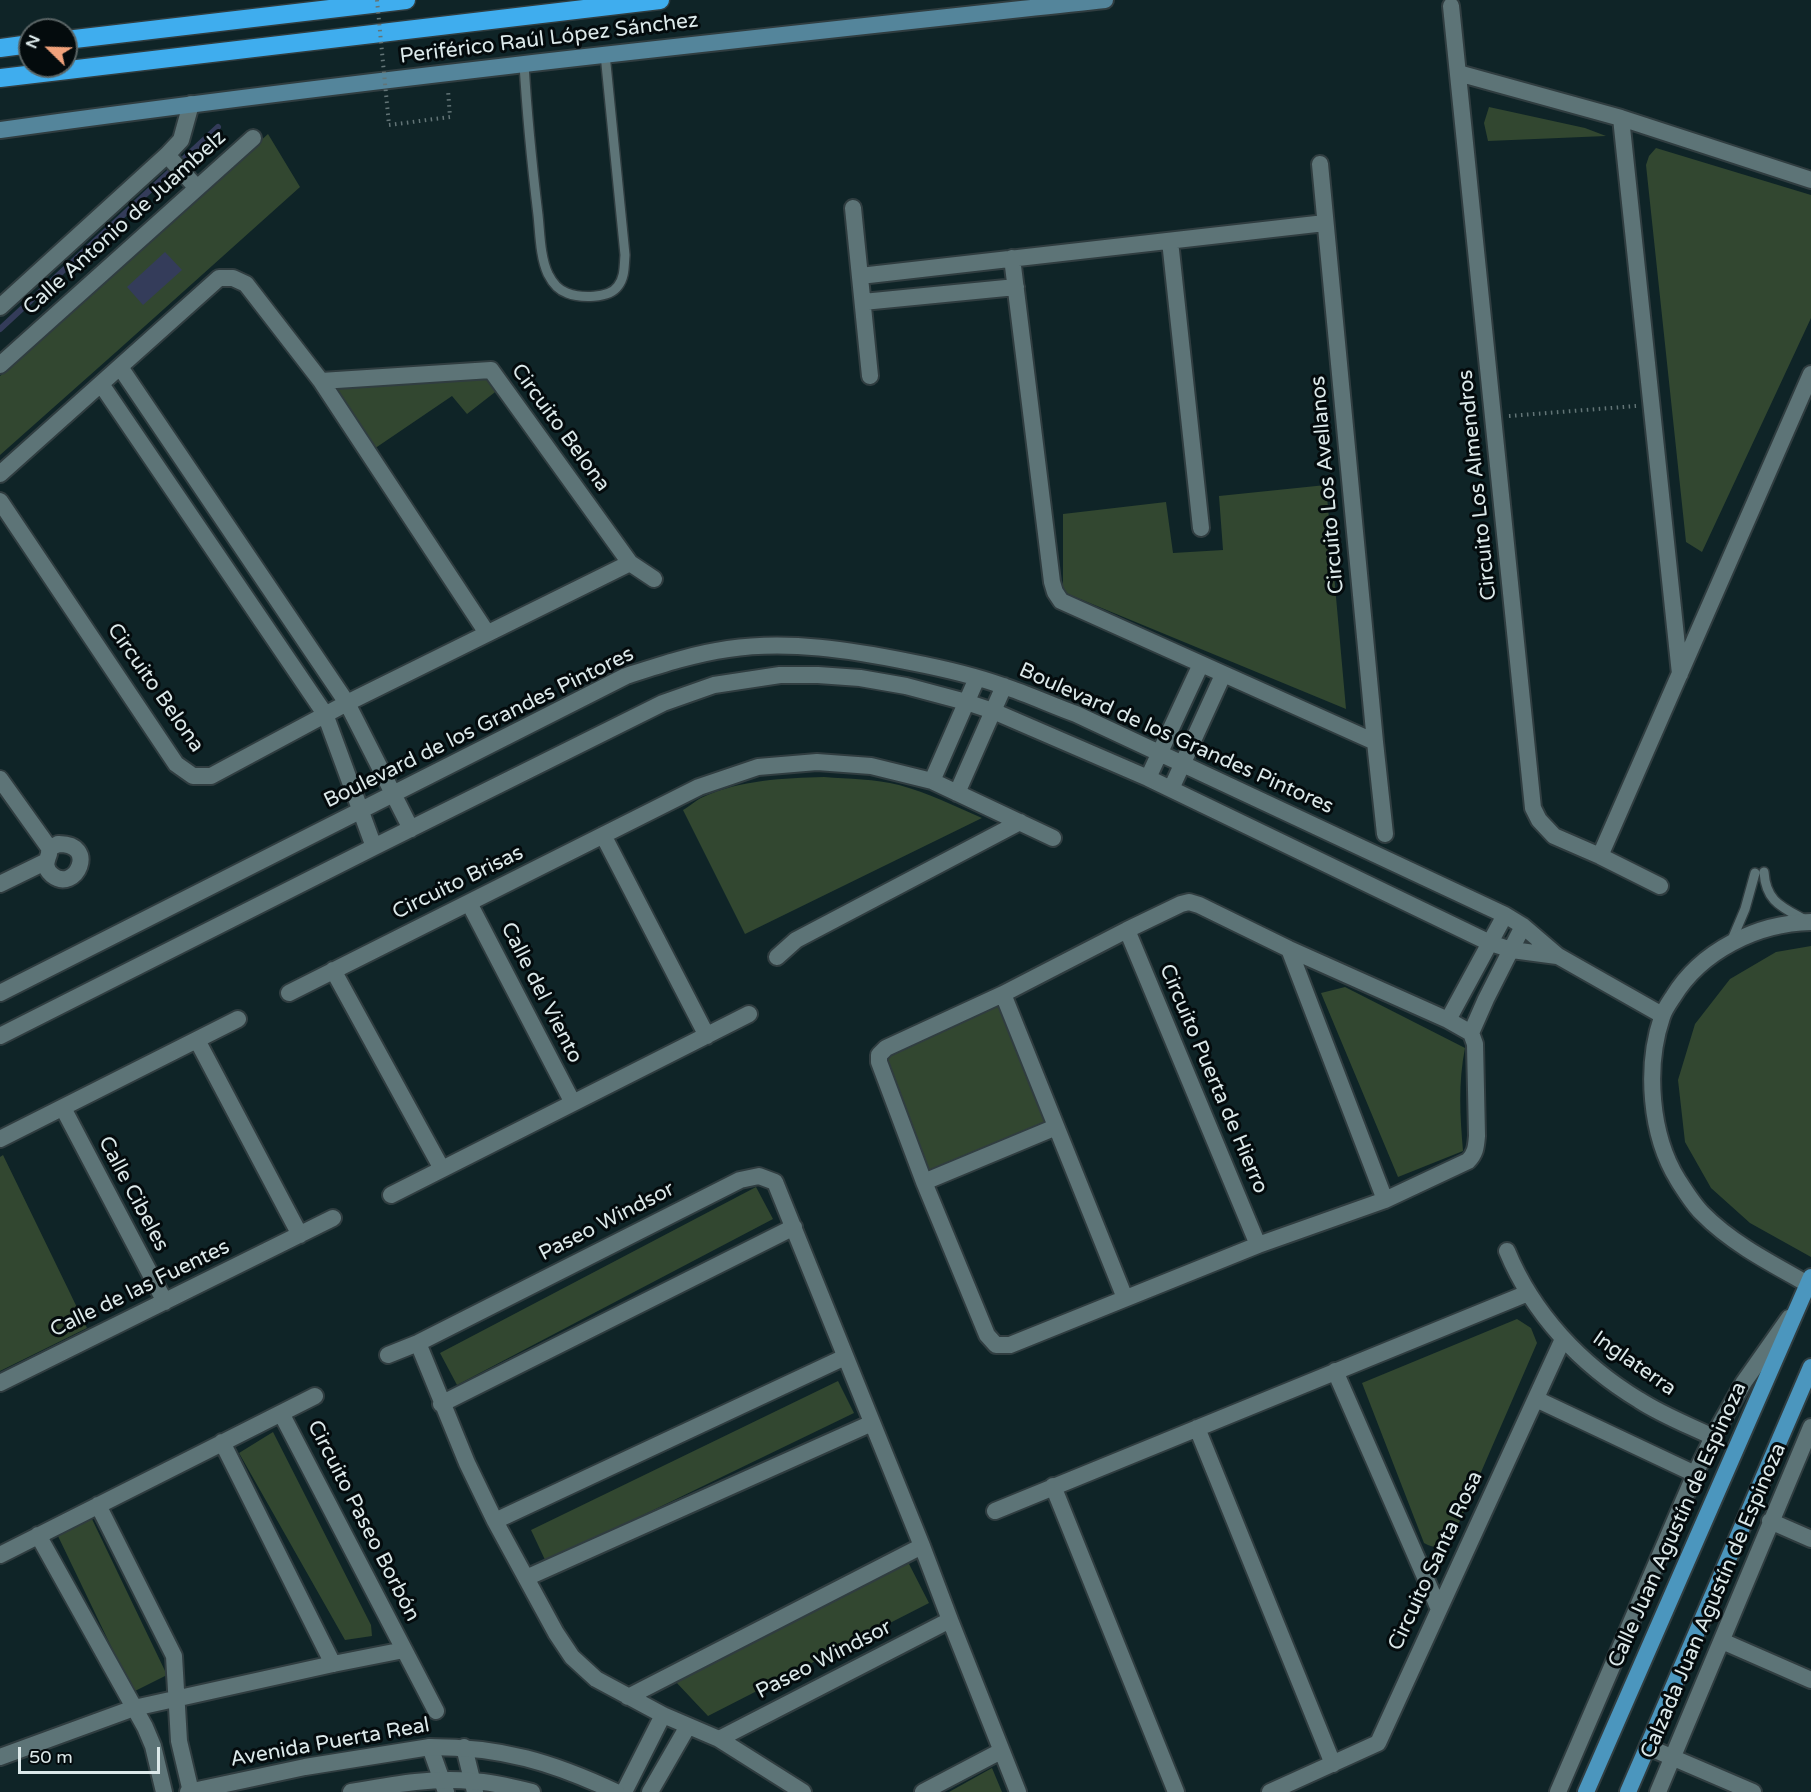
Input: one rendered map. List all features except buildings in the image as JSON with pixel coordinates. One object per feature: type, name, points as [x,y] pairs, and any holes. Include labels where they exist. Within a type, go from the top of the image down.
[{"type":"highway","points":[[78,39],[406,0]]},
{"type":"highway","name":"Periférico Raúl López Sánchez","points":[[0,78],[660,0]]},
{"type":"highway","points":[[0,48],[18,46]]},
{"type":"main road","name":"Periférico Raúl López Sánchez","points":[[0,130],[191,104],[605,54],[1105,0]]},
{"type":"main road","name":"Calle Juan Agustín de Espinoza","points":[[1586,1792],[1810,1282]]},
{"type":"main road","points":[[1628,1792],[1811,1367]]},
{"type":"street","name":"Circuito Los Almendros","points":[[1451,6],[1533,808],[1539,820],[1554,836],[1660,886]]},
{"type":"street","points":[[1458,73],[1621,118],[1811,180]]},
{"type":"street","name":"Calle Antonio de Juambelz","points":[[0,307],[171,159],[181,140],[191,104]]},
{"type":"street","points":[[1621,118],[1680,674]]},
{"type":"street","name":"Calle Antonio de Juambelz","points":[[0,366],[194,184],[253,138]]},
{"type":"street","points":[[171,159],[194,184]]},
{"type":"street","name":"Circuito Los Avellanos","points":[[1320,164],[1385,834]]},
{"type":"street","points":[[853,208],[870,376]]},
{"type":"street","points":[[860,276],[1325,223]]},
{"type":"street","points":[[1170,241],[1201,528]]},
{"type":"street","points":[[1012,258],[1055,592],[1061,601],[1375,742]]},
{"type":"street","points":[[0,474],[219,278],[233,278],[246,284],[321,381],[487,633]]},
{"type":"street","points":[[863,302],[1016,287]]},
{"type":"street","points":[[120,367],[347,703],[411,829]]},
{"type":"street","name":"Circuito Belona","points":[[321,381],[490,370],[630,563],[654,579]]},
{"type":"street","points":[[1600,856],[1811,374]]},
{"type":"street","points":[[101,384],[325,714],[374,847]]},
{"type":"street","name":"Circuito Belona","points":[[0,501],[176,764],[193,776],[211,776],[325,714],[630,563]]},
{"type":"street","name":"Boulevard de los Grandes Pintores","points":[[0,993],[626,676],[676,659],[728,648],[778,645],[815,647],[875,655],[976,678],[1004,686],[1076,714],[1505,915],[1523,926],[1558,956],[1662,1015]]},
{"type":"street","points":[[1148,778],[1201,664]]},
{"type":"street","name":"Boulevard de los Grandes Pintores","points":[[0,1036],[663,703],[714,685],[780,675],[860,678],[906,686],[993,711],[1148,778],[1490,943],[1512,950],[1558,956]]},
{"type":"street","points":[[1171,789],[1223,675]]},
{"type":"street","points":[[932,781],[976,678]]},
{"type":"street","points":[[957,793],[1004,686]]},
{"type":"street","name":"Circuito Brisas","points":[[289,993],[699,787],[758,767],[817,762],[871,766],[932,781],[1053,838]]},
{"type":"street","points":[[0,779],[47,855],[0,884]]},
{"type":"street","points":[[777,957],[796,940],[1020,822]]},
{"type":"street","points":[[603,835],[707,1036]]},
{"type":"street","points":[[1189,902],[1448,1020],[1471,1033],[1475,1044],[1476,1147],[1473,1156],[1462,1165],[1385,1200],[1258,1245],[1010,1345],[996,1346],[987,1335],[924,1182],[879,1062],[879,1055],[886,1048],[1002,994],[1127,930],[1189,902]]},
{"type":"street","name":"Calle del Viento","points":[[469,903],[573,1103]]},
{"type":"street","points":[[1448,1020],[1505,915]]},
{"type":"street","points":[[1809,922],[1777,926],[1755,932],[1730,944],[1703,961],[1678,988],[1662,1015],[1653,1060],[1652,1099],[1660,1140],[1677,1179],[1701,1213],[1767,1261],[1810,1282]]},
{"type":"street","points":[[1471,1033],[1523,926]]},
{"type":"street","name":"Circuito Puerta de Hierro","points":[[1127,930],[1258,1245]]},
{"type":"street","points":[[1289,949],[1385,1200]]},
{"type":"street","points":[[333,970],[442,1169]]},
{"type":"street","points":[[1002,994],[1125,1298]]},
{"type":"street","points":[[391,1195],[749,1014]]},
{"type":"street","points":[[0,1139],[238,1019]]},
{"type":"street","points":[[197,1040],[300,1235]]},
{"type":"street","name":"Calle Cibeles","points":[[63,1108],[165,1302]]},
{"type":"street","points":[[924,1182],[1056,1127]]},
{"type":"street","name":"Paseo Windsor","points":[[388,1355],[418,1343],[740,1180],[759,1176],[775,1182],[922,1546],[1018,1792]]},
{"type":"street","name":"Calle de las Fuentes","points":[[0,1383],[333,1218]]},
{"type":"street","points":[[441,1404],[794,1227]]},
{"type":"street","name":"Inglaterra","points":[[1507,1251],[1516,1273],[1545,1317],[1586,1362],[1639,1400],[1713,1437]]},
{"type":"street","points":[[995,1511],[1528,1293]]},
{"type":"street","points":[[1558,1792],[1713,1437],[1744,1382],[1800,1302]]},
{"type":"street","name":"Circuito Santa Rosa","points":[[1334,1764],[1378,1743],[1563,1339]]},
{"type":"street","points":[[418,1343],[441,1404],[495,1521],[556,1633],[572,1657],[596,1679],[663,1715],[718,1739],[803,1792]]},
{"type":"street","points":[[495,1521],[845,1357]]},
{"type":"street","points":[[1335,1371],[1439,1609]]},
{"type":"street","name":"Circuito Paseo Borbón","points":[[0,1555],[315,1396]]},
{"type":"street","points":[[1536,1399],[1695,1474]]},
{"type":"street","name":"Circuito Paseo Borbón","points":[[281,1413],[436,1712]]},
{"type":"street","points":[[526,1578],[872,1423]]},
{"type":"street","name":"Calzada Juan Agustín de Espinoza","points":[[1658,1792],[1811,1427]]},
{"type":"street","points":[[1197,1428],[1334,1764],[1270,1792]]},
{"type":"street","points":[[222,1442],[333,1664]]},
{"type":"street","points":[[1053,1486],[1176,1792]]},
{"type":"street","points":[[98,1505],[174,1656],[179,1742],[190,1792]]},
{"type":"street","points":[[1770,1521],[1811,1539]]},
{"type":"street","points":[[39,1536],[153,1746],[164,1792]]},
{"type":"street","points":[[628,1697],[922,1546]]},
{"type":"street","name":"Paseo Windsor","points":[[718,1739],[950,1620]]},
{"type":"street","points":[[1722,1641],[1811,1680]]},
{"type":"street","name":"Circuito Paseo Borbón","points":[[0,1756],[134,1708],[404,1650]]},
{"type":"street","points":[[624,1792],[663,1715]]},
{"type":"street","points":[[651,1792],[688,1726]]},
{"type":"street","points":[[430,1747],[444,1786]]},
{"type":"street","name":"Avenida Puerta Real","points":[[190,1792],[305,1767],[430,1747],[507,1753],[545,1762],[616,1792]]},
{"type":"street","points":[[1648,1747],[1753,1792]]},
{"type":"street","points":[[464,1748],[473,1786]]},
{"type":"street","points":[[923,1792],[1001,1751]]},
{"type":"street","points":[[351,1792],[498,1784],[532,1792]]},
{"type":"lane","points":[[524,64],[529,142],[543,253],[548,273],[556,287],[566,293],[597,296],[610,293],[618,287],[624,273],[624,243],[605,54]]},
{"type":"lane","points":[[1730,944],[1745,909],[1749,891],[1759,873],[1773,901],[1809,922]]},
{"type":"path","points":[[377,0],[389,125],[450,117],[446,74]]},
{"type":"path","points":[[1494,418],[1653,404]]},
{"type":"green space","points":[[1489,107],[1585,128],[1606,136],[1488,141],[1484,123]]},
{"type":"green space","points":[[268,134],[300,187],[0,455],[0,376]]},
{"type":"green space","points":[[1656,148],[1811,195],[1811,318],[1702,552],[1686,542],[1646,165],[1649,156]]},
{"type":"green space","points":[[489,374],[499,389],[467,414],[452,396],[371,451],[327,384]]},
{"type":"green space","points":[[1326,485],[1346,709],[1063,592],[1063,514],[1166,502],[1173,553],[1223,550],[1219,496]]},
{"type":"green space","points":[[824,777],[871,780],[899,785],[982,818],[745,934],[683,810],[717,791],[747,783]]},
{"type":"green space","points":[[1811,946],[1811,1257],[1750,1223],[1711,1188],[1685,1142],[1678,1080],[1695,1024],[1730,979],[1776,952]]},
{"type":"green space","points":[[1345,987],[1465,1048],[1460,1099],[1463,1151],[1398,1177],[1321,993]]},
{"type":"green space","points":[[1001,1001],[1049,1123],[925,1178],[882,1055]]},
{"type":"green space","points":[[3,1155],[87,1328],[0,1371],[0,1157]]},
{"type":"green space","points":[[756,1187],[773,1219],[457,1385],[440,1353]]},
{"type":"green space","points":[[1517,1319],[1531,1328],[1537,1343],[1449,1546],[1430,1546],[1424,1543],[1362,1383]]},
{"type":"green space","points":[[838,1381],[854,1413],[546,1562],[531,1530]]},
{"type":"green space","points":[[273,1432],[371,1625],[372,1636],[345,1640],[239,1453]]},
{"type":"green space","points":[[91,1517],[167,1675],[133,1692],[57,1534]]},
{"type":"green space","points":[[908,1562],[929,1603],[708,1716],[675,1681]]},
{"type":"green space","points":[[992,1768],[1002,1792],[949,1792]]},
{"type":"water","points":[[165,252],[182,270],[143,305],[127,287]]},
{"type":"waterway","points":[[0,329],[218,127]]}]
